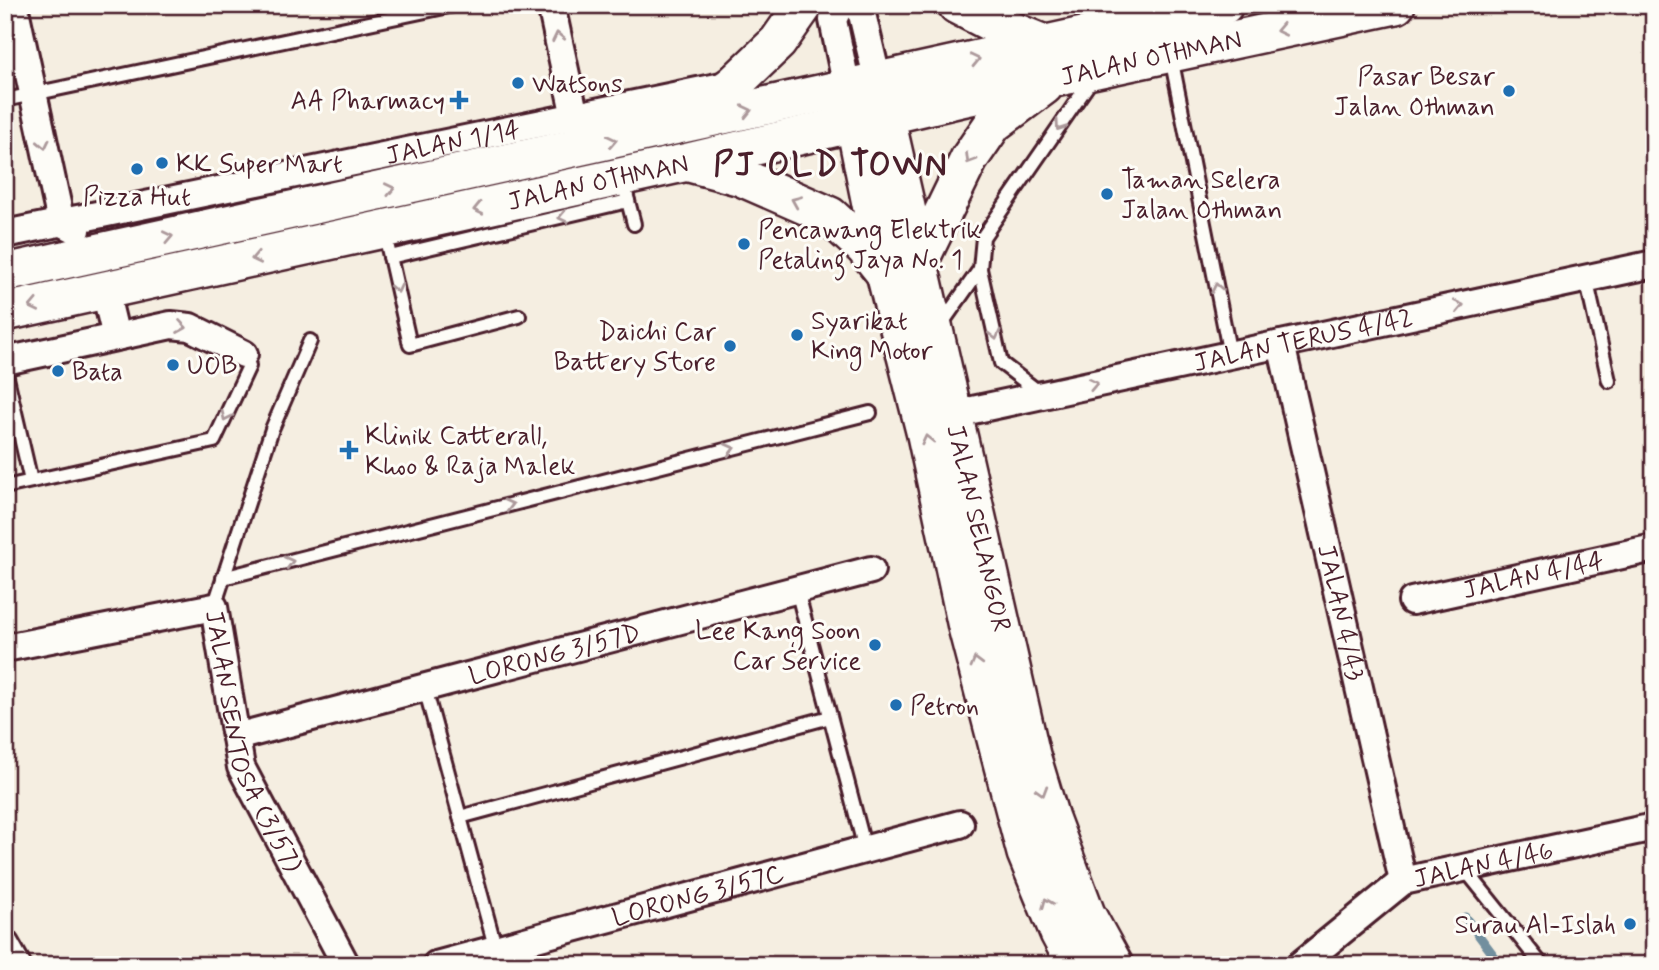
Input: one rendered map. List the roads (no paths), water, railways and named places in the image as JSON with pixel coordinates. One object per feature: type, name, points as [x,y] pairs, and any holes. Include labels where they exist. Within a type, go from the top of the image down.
[{"type":"main road","points":[[680,126],[734,84],[778,42],[804,5]]},
{"type":"main road","points":[[957,5],[989,22],[1044,44]]},
{"type":"main road","name":"JALAN OTHMAN","points":[[5,313],[105,291],[387,243],[625,189],[688,162],[1044,44],[1224,5]]},
{"type":"main road","name":"JALAN OTHMAN","points":[[5,273],[680,126],[1053,80],[1396,5]]},
{"type":"main road","points":[[919,262],[959,178],[993,124],[1053,80]]},
{"type":"main road","name":"JALAN SELANGOR","points":[[866,102],[919,262],[954,414],[1016,758],[1026,853],[1059,933],[1076,965]]},
{"type":"main road","name":"JALAN SELANGOR","points":[[866,102],[884,273],[926,435],[967,627],[1016,758],[1064,858],[1086,914],[1114,965]]},
{"type":"main road","points":[[688,162],[741,177],[830,216],[864,247],[884,273]]},
{"type":"street","points":[[14,5],[61,222],[116,248]]},
{"type":"street","points":[[551,5],[575,117]]},
{"type":"street","points":[[840,5],[834,20],[866,102]]},
{"type":"street","points":[[855,5],[862,14],[866,102]]},
{"type":"street","name":"JALAN 1/14","points":[[5,234],[734,84]]},
{"type":"street","name":"JALAN TERUS 4/42","points":[[954,414],[1654,264]]},
{"type":"street","points":[[105,291],[116,337]]},
{"type":"street","points":[[5,360],[171,325],[190,327],[243,354]]},
{"type":"street","name":"JALAN 4/43","points":[[1281,344],[1403,881]]},
{"type":"street","name":"JALAN 4/44","points":[[1412,601],[1654,548]]},
{"type":"street","name":"LORONG 3/57D","points":[[236,737],[871,570]]},
{"type":"street","points":[[5,648],[214,607]]},
{"type":"street","name":"JALAN SENTOSA (3/57)","points":[[214,607],[241,767],[346,965]]},
{"type":"street","name":"LORONG 3/57C","points":[[436,965],[960,824]]},
{"type":"street","name":"JALAN 4/46","points":[[1300,965],[1403,881],[1654,827]]},
{"type":"street","points":[[5,944],[17,965]]},
{"type":"lane","points":[[5,100],[454,5]]},
{"type":"lane","points":[[1170,54],[1230,355]]},
{"type":"lane","points":[[1043,395],[1002,363],[980,269],[983,237],[1099,70]]},
{"type":"lane","points":[[625,189],[634,224]]},
{"type":"lane","points":[[387,243],[410,345],[519,316]]},
{"type":"lane","points":[[935,334],[980,269]]},
{"type":"lane","points":[[1586,278],[1609,381]]},
{"type":"lane","name":"JALAN SENTOSA (3/57)","points":[[214,607],[272,429],[310,341]]},
{"type":"lane","points":[[5,487],[214,441],[249,366],[243,354]]},
{"type":"lane","points":[[5,369],[31,481]]},
{"type":"lane","points":[[223,578],[870,413]]},
{"type":"lane","points":[[797,590],[865,849]]},
{"type":"lane","points":[[425,688],[496,950]]},
{"type":"lane","points":[[460,817],[830,718]]},
{"type":"lane","points":[[1464,868],[1542,965]]},
{"type":"waterway","points":[[1465,917],[1501,965]]},
{"type":"place","name":"Watsons","points":[[518,83]]},
{"type":"place","name":"Pasar Besar Jalan Othman","points":[[1509,91]]},
{"type":"place","name":"AA Pharmacy","points":[[459,100]]},
{"type":"place","name":"KK Super Mart","points":[[162,163]]},
{"type":"place","name":"Pizza Hut","points":[[137,169]]},
{"type":"place","name":"Taman Selera Jalan Othman","points":[[1107,194]]},
{"type":"place","name":"Pencawang Elektrik Petaling Jaya No. 1","points":[[744,244]]},
{"type":"place","name":"Syarikat King Motor","points":[[797,335]]},
{"type":"place","name":"Daichi Car Battery Store","points":[[730,346]]},
{"type":"place","name":"UOB","points":[[173,365]]},
{"type":"place","name":"Bata","points":[[58,371]]},
{"type":"place","name":"Klinik Catterall, Khoo & Raja Malek","points":[[349,450]]},
{"type":"place","name":"Lee Kang Soon Car Service","points":[[875,645]]},
{"type":"place","name":"Petron","points":[[896,705]]},
{"type":"place","name":"Surau Al-Islah","points":[[1630,924]]},
{"type":"district","name":"PJ OLD TOWN","points":[[831,163]]}]
